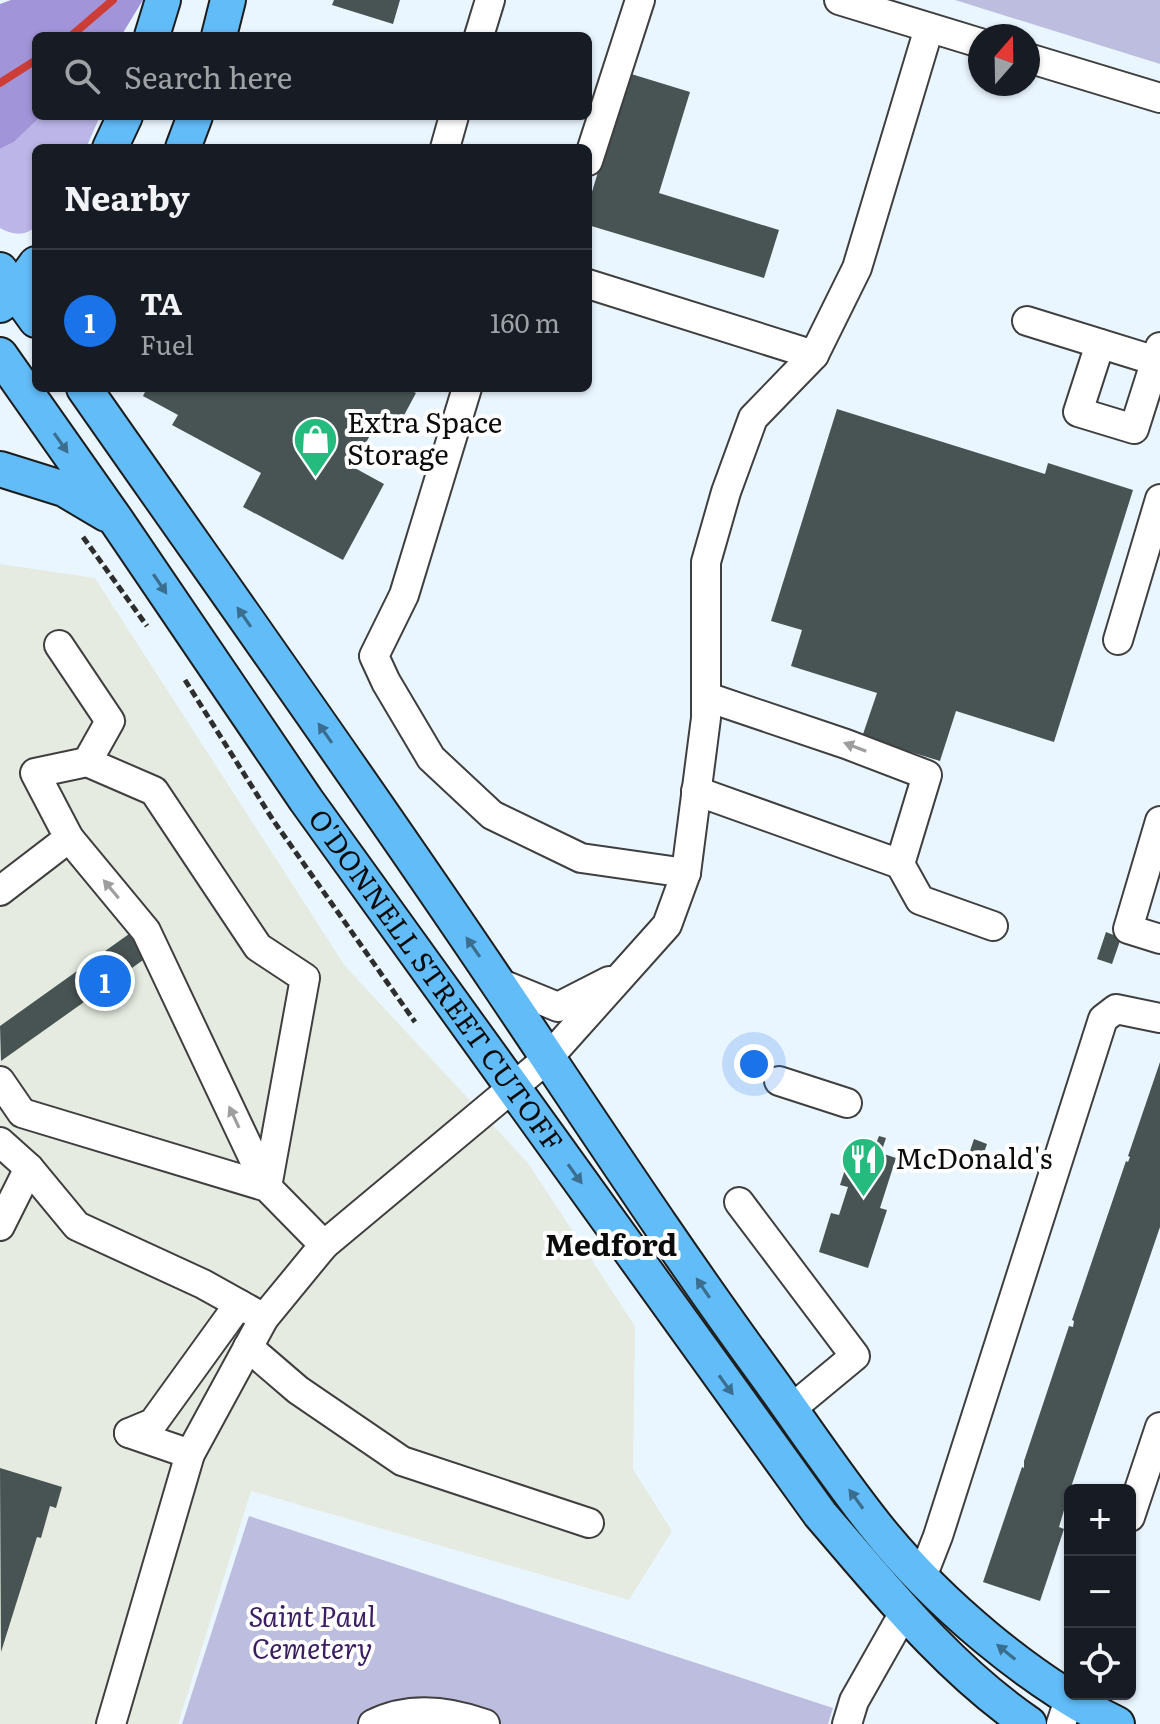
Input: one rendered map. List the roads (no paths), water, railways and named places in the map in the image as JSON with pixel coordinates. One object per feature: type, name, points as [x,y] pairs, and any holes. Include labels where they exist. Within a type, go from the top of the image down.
[{"type":"main road","points":[[153,32],[163,0]]},
{"type":"main road","points":[[220,32],[228,0]]},
{"type":"main road","points":[[112,144],[123,120]]},
{"type":"main road","points":[[184,144],[194,120]]},
{"type":"main road","points":[[32,267],[5,289],[32,316]]},
{"type":"main road","name":"O'DONNELL STREET CUTOFF","points":[[13,372],[306,800],[820,1514],[952,1661],[1000,1704],[1029,1724]]},
{"type":"main road","name":"O'DONNELL STREET CUTOFF","points":[[87,392],[497,982],[711,1299],[875,1525],[914,1568],[979,1630],[1067,1705],[1117,1724]]},
{"type":"main road","points":[[0,469],[64,489],[116,520]]},
{"type":"street","points":[[480,32],[490,0]]},
{"type":"street","points":[[592,149],[640,0]]},
{"type":"street","points":[[839,0],[968,39]]},
{"type":"street","points":[[111,1724],[190,1454],[264,1318],[324,1245],[548,1058],[667,925],[686,873],[707,697],[706,562],[726,492],[753,418],[814,355],[857,268],[929,28]]},
{"type":"street","points":[[1040,62],[1160,98]]},
{"type":"street","points":[[446,144],[453,120]]},
{"type":"street","points":[[592,285],[814,355]]},
{"type":"street","points":[[1027,321],[1100,344],[1158,354],[1152,401],[1134,429],[1078,412],[1100,344]]},
{"type":"street","points":[[466,392],[404,595],[374,656],[431,758],[492,815],[581,858],[686,873]]},
{"type":"street","points":[[1118,640],[1160,499]]},
{"type":"street","points":[[59,645],[110,721],[87,762]]},
{"type":"street","points":[[707,697],[927,775],[900,864]]},
{"type":"street","points":[[267,1187],[305,978],[258,947],[154,791],[87,762],[35,773],[69,838],[146,931],[267,1187],[324,1245]]},
{"type":"street","points":[[696,791],[900,864],[920,900],[993,926]]},
{"type":"street","points":[[1160,821],[1128,929],[1160,939]]},
{"type":"street","points":[[0,891],[69,838]]},
{"type":"street","points":[[497,982],[558,1007],[627,972]]},
{"type":"street","points":[[914,1568],[938,1536],[1103,1019],[1116,1009],[1160,1018]]},
{"type":"street","points":[[0,1081],[22,1113],[267,1187]]},
{"type":"street","points":[[779,1081],[847,1103]]},
{"type":"street","points":[[0,1142],[29,1168],[77,1226],[203,1284],[264,1318]]},
{"type":"street","points":[[0,1226],[29,1168]]},
{"type":"street","points":[[739,1202],[855,1356],[791,1409]]},
{"type":"street","points":[[190,1454],[129,1433],[153,1423],[239,1304]]},
{"type":"street","points":[[248,1347],[298,1390],[402,1461],[589,1523]]},
{"type":"street","points":[[1136,1499],[1160,1427]]},
{"type":"street","points":[[847,1724],[896,1602]]},
{"type":"street","points":[[373,1724],[413,1711],[456,1715],[485,1724]]},
{"type":"waterway","points":[[76,32],[113,0]]},
{"type":"waterway","points":[[0,83],[32,63]]},
{"type":"place","name":"Extra Space Storage","points":[[316,478]]},
{"type":"place","name":"TA","points":[[105,981]]},
{"type":"place","name":"McDonald's","points":[[864,1198]]},
{"type":"district","name":"Medford","points":[[611,1246]]},
{"type":"park label","name":"Saint Paul Cemetery","points":[[312,1633]]}]
